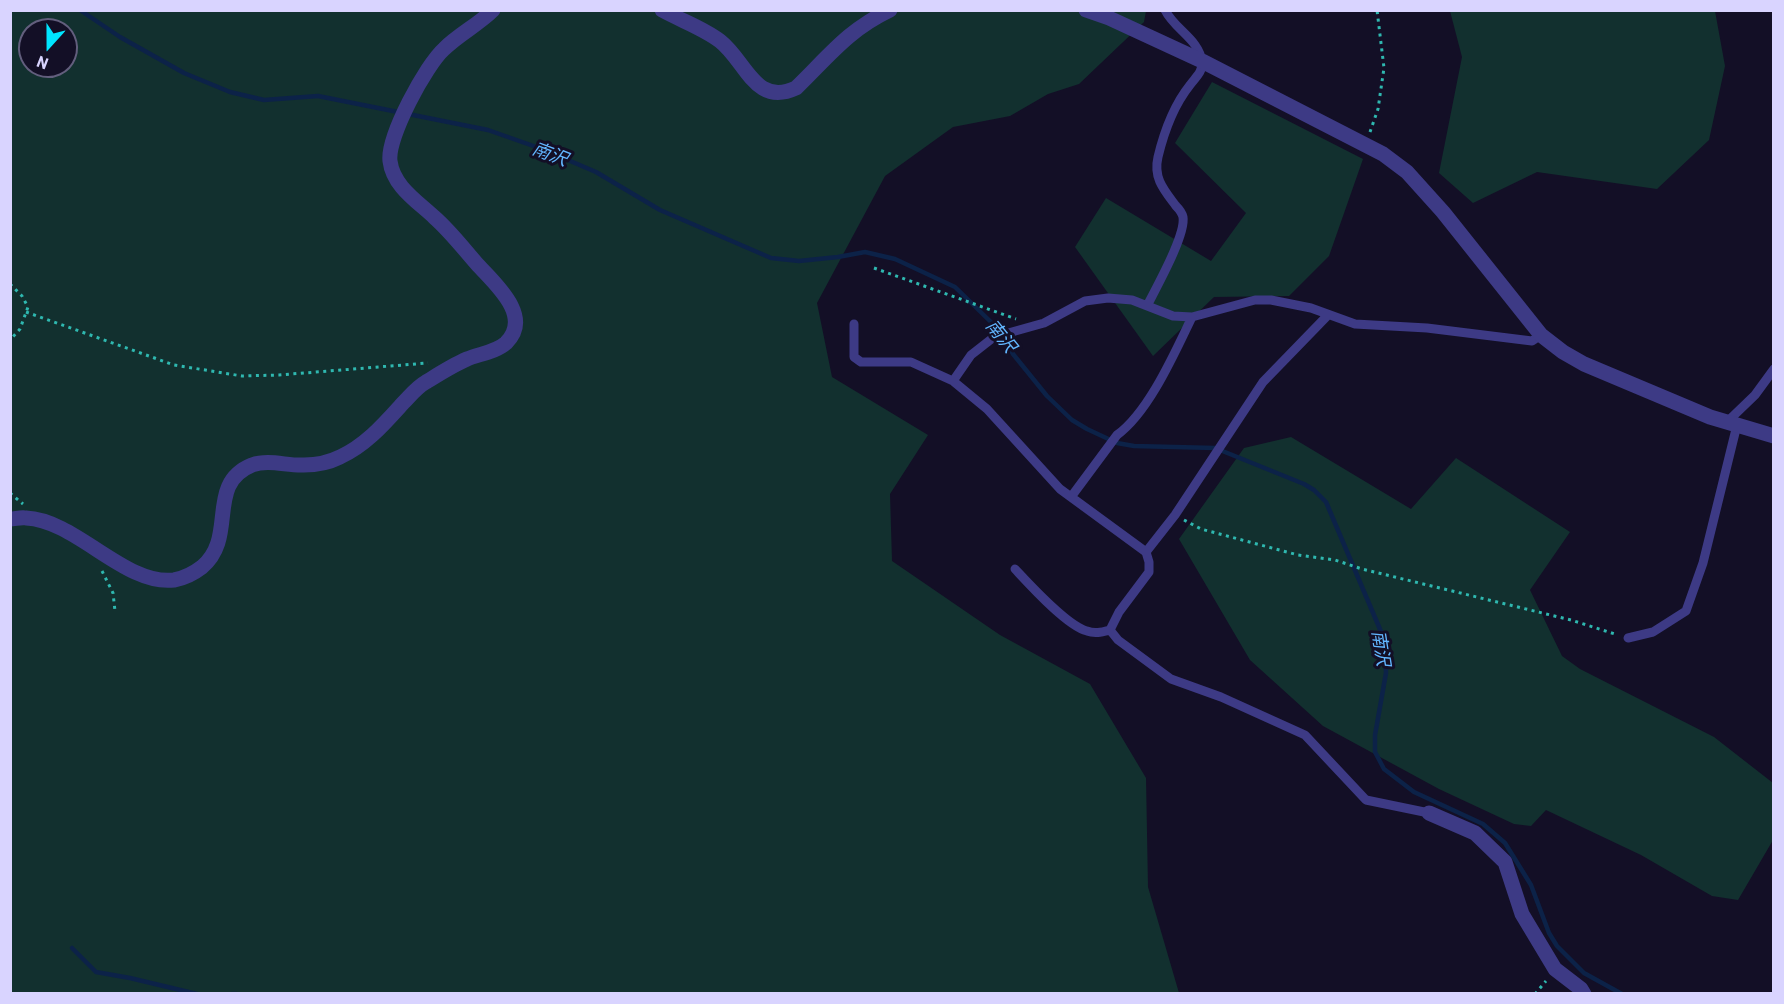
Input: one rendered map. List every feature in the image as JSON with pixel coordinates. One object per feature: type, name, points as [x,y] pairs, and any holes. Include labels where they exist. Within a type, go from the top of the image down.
[{"type":"street","points":[[10,519],[27,518],[49,523],[147,577],[163,581],[190,575],[212,558],[222,533],[226,491],[243,470],[255,464],[270,462],[304,465],[336,459],[373,436],[423,383],[466,360],[506,343],[515,321],[512,308],[504,292],[435,217],[416,202],[400,184],[390,160],[399,125],[434,60],[443,49],[479,24],[494,10]]},
{"type":"street","points":[[662,10],[723,43],[752,79],[764,89],[776,93],[796,88],[842,41],[868,21],[890,10]]},
{"type":"street","points":[[1086,10],[1109,18],[1202,61],[1383,154],[1407,172],[1443,212],[1541,335],[1563,352],[1710,417],[1773,436]]},
{"type":"street","points":[[1429,813],[1475,834],[1505,862],[1522,914],[1555,969],[1581,988],[1584,993]]},
{"type":"lane","points":[[1147,306],[1168,264],[1183,224],[1183,214],[1160,184],[1156,174],[1157,160],[1172,117],[1187,89],[1202,70],[1202,61],[1197,47],[1165,10]]},
{"type":"lane","points":[[953,381],[962,366],[986,342],[1003,334],[1044,323],[1092,299],[1123,298],[1173,316],[1192,317],[1255,300],[1271,300],[1311,309],[1355,324],[1426,328],[1532,341],[1541,335]]},
{"type":"lane","points":[[1146,552],[1175,515],[1263,382],[1328,315]]},
{"type":"lane","points":[[1071,497],[1117,435],[1137,415],[1176,350],[1192,317]]},
{"type":"lane","points":[[854,324],[855,357],[861,362],[911,362],[953,381],[987,409],[1060,489],[1146,552],[1149,562],[1149,572],[1119,612],[1110,630],[1100,633],[1086,631],[1077,626],[1038,595],[1016,570]]},
{"type":"lane","points":[[1628,638],[1653,632],[1686,611],[1703,563],[1732,424],[1773,369]]},
{"type":"lane","points":[[1110,630],[1118,640],[1171,679],[1221,697],[1305,735],[1366,800],[1429,813]]},
{"type":"path","points":[[1366,144],[1378,109],[1384,68],[1377,10]]},
{"type":"path","points":[[874,268],[1021,321],[1044,323]]},
{"type":"path","points":[[10,284],[27,303],[20,329],[10,340]]},
{"type":"path","points":[[26,312],[174,365],[242,376],[436,362]]},
{"type":"path","points":[[1175,515],[1201,529],[1298,555],[1335,560],[1362,569],[1571,620],[1628,638]]},
{"type":"path","points":[[91,546],[94,557],[113,593],[115,611]]},
{"type":"green space","points":[[10,11],[1146,11],[1144,22],[1079,84],[1048,94],[1010,116],[953,127],[885,176],[817,303],[832,377],[928,435],[890,494],[892,561],[1000,635],[1090,684],[1146,778],[1148,887],[1179,993],[11,993]]},
{"type":"green space","points":[[1450,11],[1715,11],[1725,66],[1709,140],[1657,189],[1537,172],[1473,203],[1439,173],[1462,57]]},
{"type":"green space","points":[[1212,82],[1363,159],[1329,256],[1289,296],[1214,297],[1153,356],[1075,247],[1106,198],[1211,261],[1246,213],[1175,143]]},
{"type":"green space","points":[[1291,437],[1411,509],[1456,458],[1570,532],[1530,590],[1562,656],[1580,669],[1714,737],[1773,783],[1773,840],[1738,900],[1712,896],[1641,855],[1546,810],[1531,826],[1514,824],[1439,789],[1323,726],[1250,660],[1179,539],[1244,448]]},
{"type":"waterway","name":"南沢","points":[[80,10],[120,37],[184,73],[230,92],[264,100],[318,96],[488,130],[542,149],[596,172],[660,210],[771,258],[799,261],[865,252],[895,259],[955,287],[994,325],[1013,354],[1047,396],[1072,420],[1087,429],[1117,443],[1134,446],[1215,448],[1314,490],[1326,502],[1382,634],[1386,673],[1375,735],[1375,752],[1384,769],[1414,792],[1483,824],[1505,843],[1531,885],[1549,933],[1557,946],[1584,973],[1622,994]]},
{"type":"waterway","points":[[72,948],[96,972],[197,994]]}]
